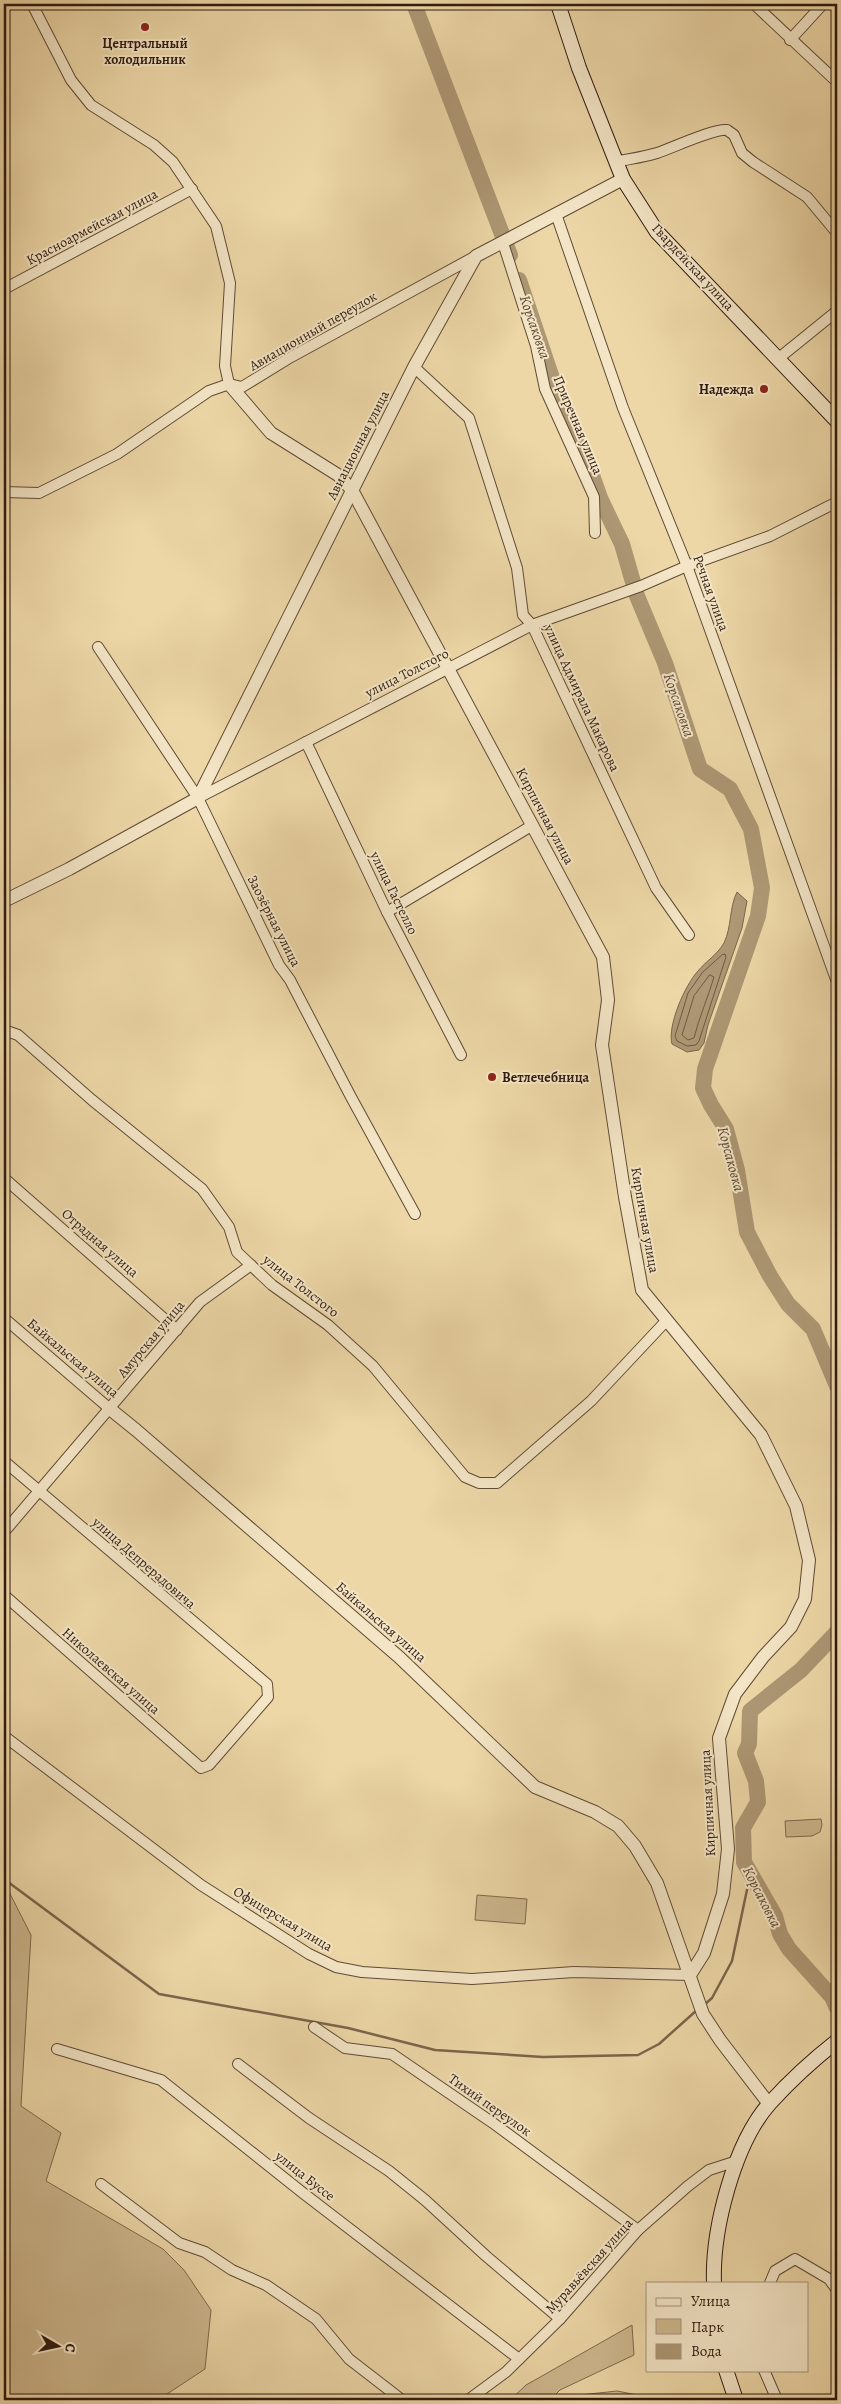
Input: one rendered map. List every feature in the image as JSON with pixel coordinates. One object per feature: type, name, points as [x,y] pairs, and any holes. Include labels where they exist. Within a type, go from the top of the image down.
[{"type":"main road","name":"Гвардейская улица","points":[[558,4],[623,179],[658,232],[837,421]]},
{"type":"main road","points":[[714,2282],[722,2208],[737,2161],[750,2131],[769,2104],[837,2041]]},
{"type":"main road","points":[[727,2372],[736,2400]]},
{"type":"street","points":[[32,4],[71,80],[90,105],[154,145],[173,162],[216,226],[230,283],[225,366],[229,384]]},
{"type":"street","points":[[754,4],[837,82]]},
{"type":"street","points":[[791,39],[822,4]]},
{"type":"street","points":[[616,162],[655,154],[703,138],[714,131],[727,130],[734,135],[742,152],[753,162],[807,197],[837,233],[837,255]]},
{"type":"street","points":[[476,256],[506,242],[623,179]]},
{"type":"street","name":"Красноармейская улица","points":[[4,289],[192,189]]},
{"type":"street","name":"Речная улица","points":[[556,214],[623,408],[687,566],[837,982]]},
{"type":"street","name":"Приречная улица","points":[[506,242],[536,346],[545,389],[594,497],[595,533]]},
{"type":"street","name":"Авиационный переулок","points":[[4,492],[39,493],[117,454],[209,391],[229,384],[242,387],[258,379],[291,357],[476,256]]},
{"type":"street","name":"Авиационная улица","points":[[198,798],[414,367],[476,256]]},
{"type":"street","points":[[779,358],[837,311]]},
{"type":"street","name":"улица Адмирала Макарова","points":[[414,367],[469,418],[517,568],[523,615],[532,625],[656,888],[689,935]]},
{"type":"street","name":"Кирпичная улица","points":[[229,384],[272,433],[338,475],[352,490],[603,957],[608,1000],[602,1045],[642,1290],[761,1435],[796,1506],[810,1560],[805,1599],[791,1627],[763,1657],[735,1694],[719,1738],[728,1849],[722,1894],[704,1953],[690,1975]]},
{"type":"street","name":"улица Толстого","points":[[4,901],[69,869],[198,798],[532,625],[641,586],[687,566],[770,536],[837,502]]},
{"type":"street","name":"Заозёрная улица","points":[[98,647],[198,798],[279,965],[290,980],[415,1214]]},
{"type":"street","name":"улица Гастелло","points":[[306,742],[387,912],[461,1055]]},
{"type":"street","points":[[387,912],[533,825]]},
{"type":"street","name":"улица Толстого","points":[[4,1030],[18,1035],[92,1100],[202,1189],[230,1227],[236,1252],[272,1285],[328,1325],[374,1366],[464,1477],[478,1483],[497,1484],[591,1401],[667,1320]]},
{"type":"street","name":"Отрадная улица","points":[[4,1178],[177,1330]]},
{"type":"street","name":"Амурская улица","points":[[4,1532],[40,1492],[85,1434],[110,1409],[200,1302],[251,1265]]},
{"type":"street","name":"Байкальская улица","points":[[4,1318],[399,1658],[535,1787],[595,1812],[618,1826],[635,1846],[657,1883],[690,1975]]},
{"type":"street","name":"улица Депрерадовича","points":[[4,1461],[267,1684],[268,1697],[209,1765],[201,1768]]},
{"type":"street","name":"Николаевская улица","points":[[4,1595],[201,1768]]},
{"type":"street","name":"Офицерская улица","points":[[4,1736],[201,1884],[309,1954],[336,1967],[362,1972],[472,1979],[574,1972],[658,1976],[690,1975]]},
{"type":"street","points":[[690,1975],[695,1995],[712,2028],[769,2104]]},
{"type":"street","name":"Тихий переулок","points":[[314,2027],[345,2048],[392,2054],[501,2128],[638,2230]]},
{"type":"street","name":"улица Буссе","points":[[57,2048],[161,2080],[311,2199],[519,2359]]},
{"type":"street","points":[[238,2064],[309,2118],[389,2171],[418,2194],[486,2256],[560,2319]]},
{"type":"street","name":"Муравьёвская улица","points":[[468,2400],[519,2359],[560,2319],[638,2230],[709,2170],[737,2161]]},
{"type":"street","points":[[101,2184],[179,2243],[204,2252],[232,2270],[266,2285],[316,2319],[349,2359],[402,2400]]},
{"type":"street","points":[[770,2282],[775,2271],[795,2259],[828,2279],[837,2290]]},
{"type":"street","points":[[765,2372],[777,2400]]},
{"type":"green space","points":[[821,1819],[820,1832],[812,1836],[786,1837],[785,1821]]},
{"type":"green space","points":[[4,1882],[31,1935],[21,2106],[61,2133],[46,2181],[163,2249],[184,2270],[211,2310],[205,2369],[158,2400],[4,2400]]},
{"type":"green space","points":[[477,1895],[527,1899],[525,1924],[475,1920]]},
{"type":"green space","points":[[632,2325],[634,2355],[560,2390],[550,2400],[510,2400],[526,2385]]},
{"type":"green space","points":[[617,2391],[663,2400],[577,2400],[580,2395]]},
{"type":"water","points":[[737,892],[747,901],[742,928],[708,1025],[704,1043],[699,1050],[687,1052],[672,1044],[672,1027],[678,1006],[693,977],[724,943]]},
{"type":"waterway","name":"Корсаковка","points":[[414,4],[510,255]]},
{"type":"waterway","name":"Корсаковка","points":[[519,280],[555,387],[586,458],[600,498],[622,544],[637,596],[665,663],[700,769],[730,789],[751,829],[762,888],[758,916],[705,1069],[703,1088],[726,1129],[737,1170],[747,1232],[770,1276],[788,1304],[813,1329],[837,1386]]},
{"type":"waterway","name":"Корсаковка","points":[[837,1632],[801,1670],[750,1711],[749,1744],[745,1753],[756,1781],[758,1802],[743,1828],[744,1862],[775,1916],[780,1934],[789,1949],[832,1997],[837,2008]]},
{"type":"waterway","points":[[704,2005],[712,1998],[732,1961],[748,1885],[744,1862]]},
{"type":"waterway","points":[[4,1879],[159,1994],[348,2028],[435,2050],[543,2057],[638,2055],[659,2044],[697,2010]]},
{"type":"place","name":"Центральный холодильник","points":[[145,27]]},
{"type":"place","name":"Надежда","points":[[764,389]]},
{"type":"place","name":"Ветлечебница","points":[[492,1077]]}]
